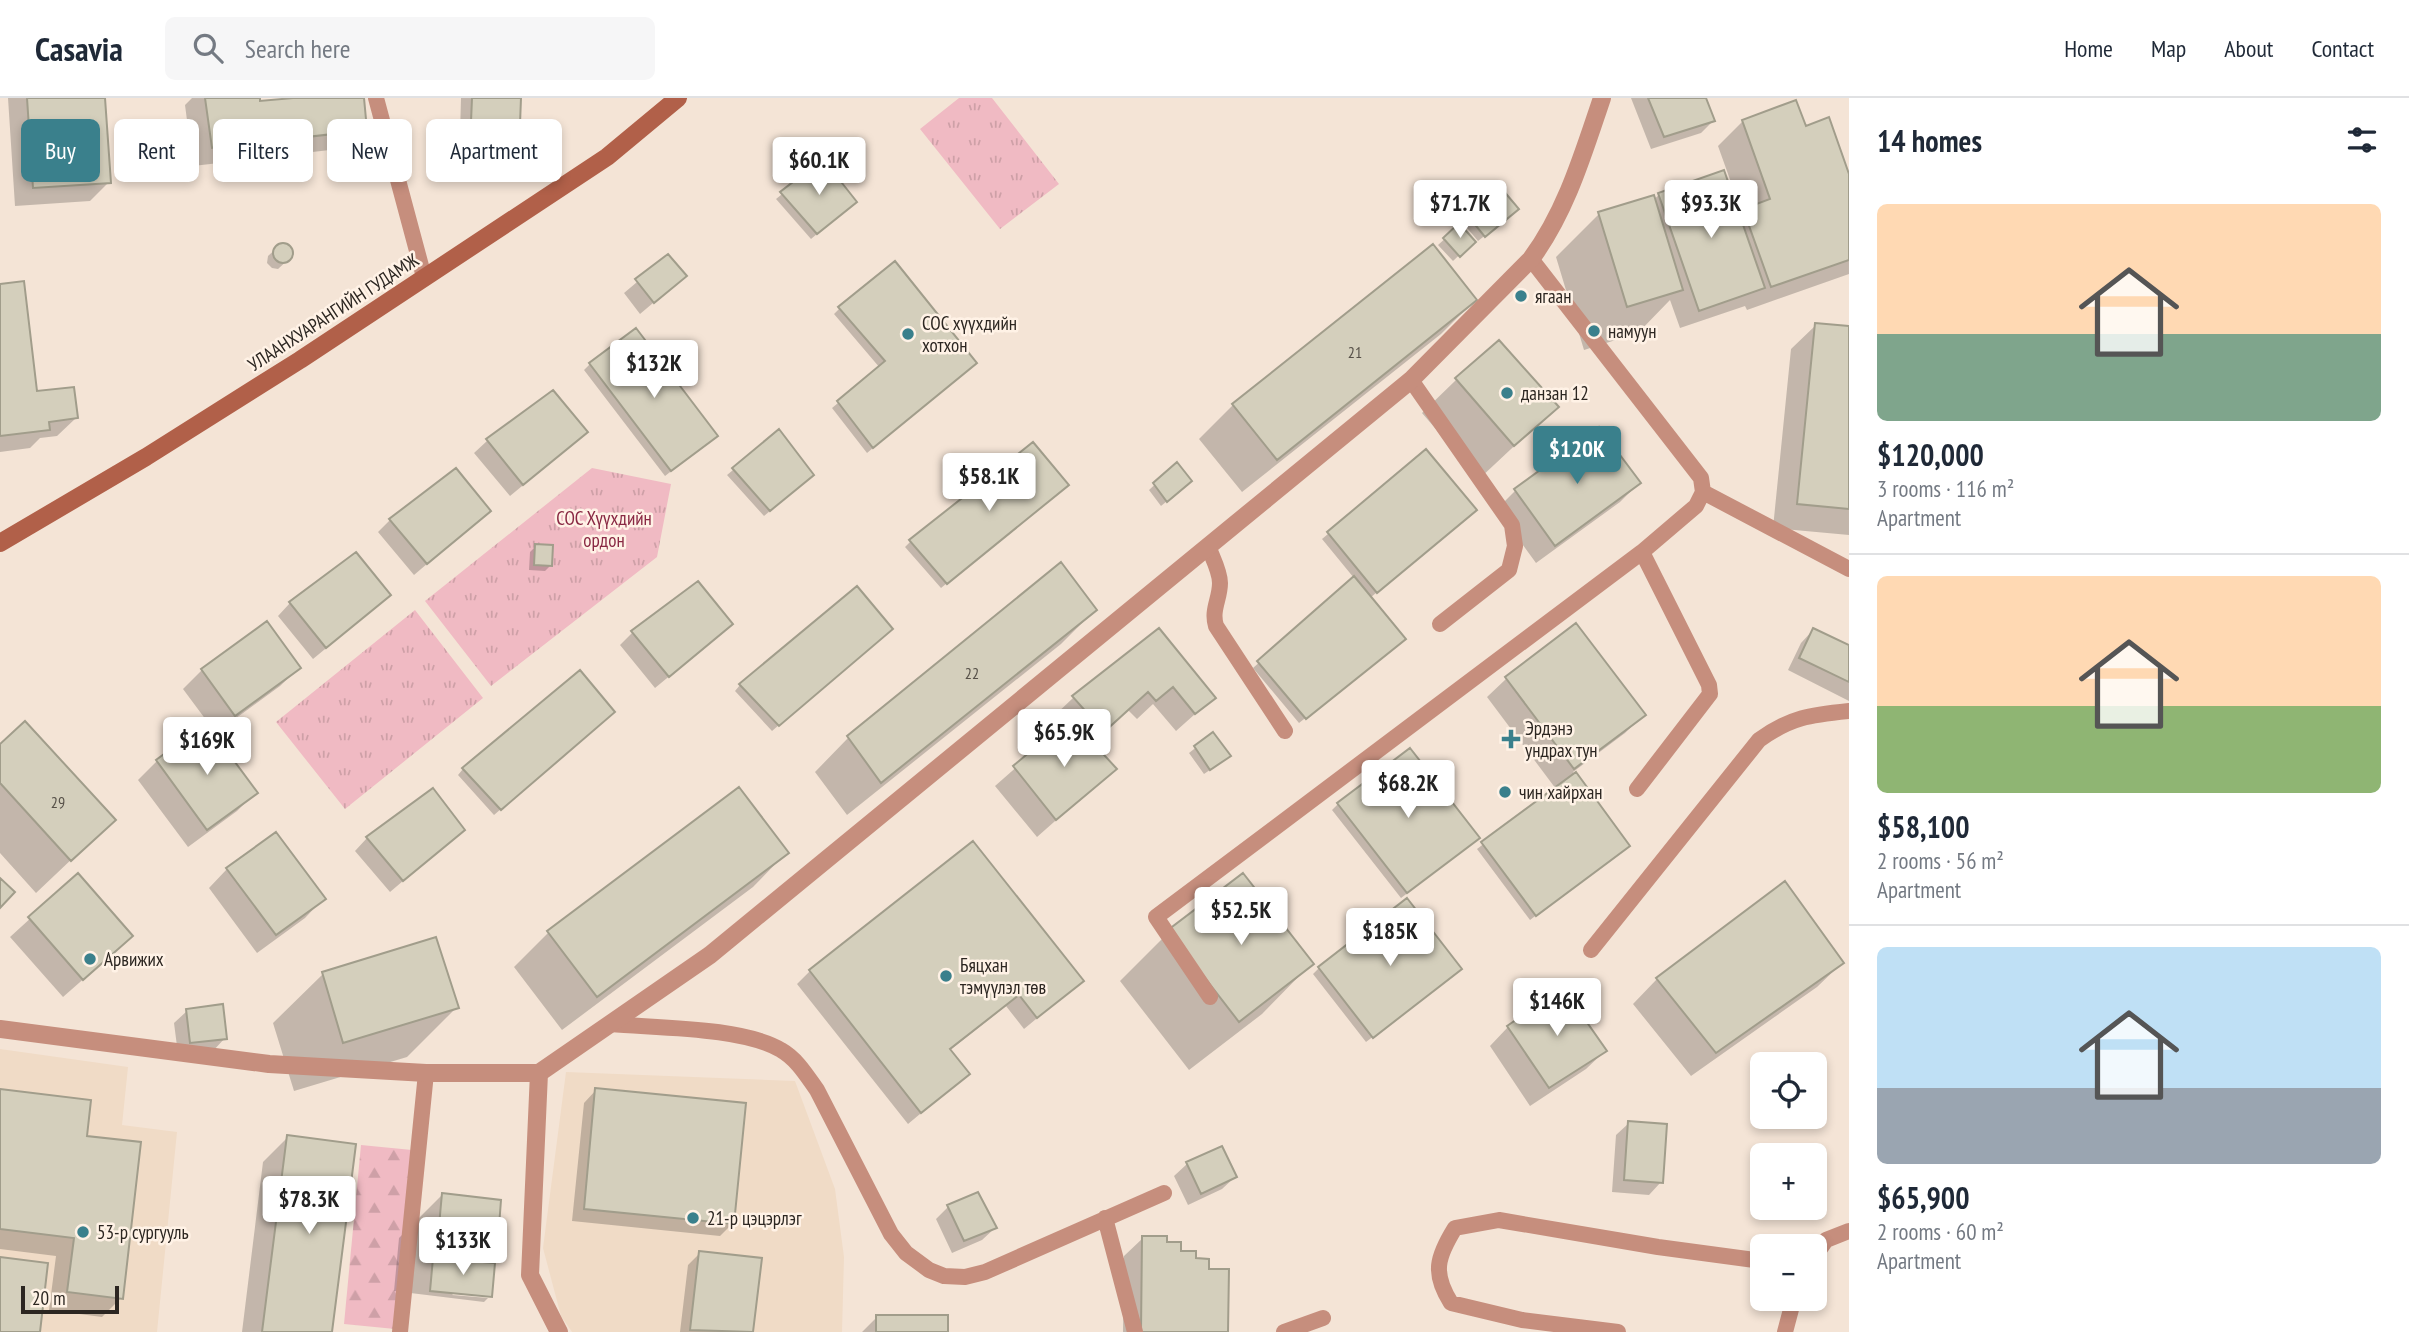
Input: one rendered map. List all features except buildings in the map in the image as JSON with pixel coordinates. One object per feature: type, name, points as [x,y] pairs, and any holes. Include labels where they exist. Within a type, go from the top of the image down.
[{"type":"main road","name":"УЛААНХУАРАНГИЙН ГУДАМЖ","points":[[0,543],[158,449],[607,157],[678,98]]},
{"type":"street","points":[[0,1029],[270,1064],[426,1073],[539,1073],[710,956],[1411,380],[1531,259],[1547,237],[1578,170],[1602,98]]},
{"type":"street","points":[[539,1073],[530,1275],[559,1332]]},
{"type":"lane","points":[[376,98],[424,277]]},
{"type":"lane","points":[[1210,997],[1156,916],[1642,552],[1696,506],[1703,492],[1701,478],[1531,259]]},
{"type":"lane","points":[[1411,380],[1512,525],[1515,546],[1510,570],[1440,624]]},
{"type":"lane","points":[[1703,492],[1849,569]]},
{"type":"lane","points":[[1208,546],[1220,580],[1213,617],[1216,626],[1285,731]]},
{"type":"lane","points":[[1637,789],[1710,694],[1710,685],[1642,552]]},
{"type":"lane","points":[[1591,950],[1759,740],[1781,725],[1811,715],[1849,711]]},
{"type":"lane","points":[[611,1024],[720,1033],[756,1040],[782,1050],[803,1069],[817,1090],[891,1234],[913,1259],[944,1276],[965,1277],[985,1272],[1164,1193]]},
{"type":"lane","points":[[400,1332],[426,1073]]},
{"type":"lane","points":[[1105,1218],[1135,1332]]},
{"type":"lane","points":[[1618,1332],[1522,1320],[1451,1303],[1440,1285],[1440,1252],[1455,1228],[1499,1220],[1750,1259]]},
{"type":"lane","points":[[1827,1240],[1849,1231]]},
{"type":"lane","points":[[1785,1332],[1791,1311]]},
{"type":"lane","points":[[1284,1332],[1323,1318]]},
{"type":"shaded area","name":"53-р сургууль","points":[[0,1049],[128,1067],[122,1125],[177,1132],[157,1332],[0,1332]]},
{"type":"shaded area","name":"21-р цэцэрлэг","points":[[566,1072],[795,1081],[835,1189],[844,1257],[842,1332],[572,1332],[561,1316],[543,1248]]},
{"type":"green space","points":[[959,98],[992,98],[1059,184],[1000,229],[920,129]]},
{"type":"green space","name":"СОС Хүүхдийн ордон","points":[[592,468],[671,484],[657,557],[491,686],[425,601]]},
{"type":"green space","points":[[415,610],[483,698],[345,809],[276,722]]},
{"type":"green space","points":[[361,1145],[412,1150],[395,1329],[344,1324]]},
{"type":"place","name":"ягаан","points":[[1521,296]]},
{"type":"place","name":"намуун","points":[[1594,331]]},
{"type":"place","name":"СОС хүүхдийн хотхон","points":[[908,334]]},
{"type":"place","name":"данзан 12","points":[[1507,393]]},
{"type":"place","name":"Эрдэнэ ундрах тун","points":[[1511,739]]},
{"type":"place","name":"чин хайрхан","points":[[1505,792]]},
{"type":"place","name":"Арвижих","points":[[90,959]]},
{"type":"place","name":"Бяцхан тэмүүлэл төв","points":[[946,976]]},
{"type":"place","name":"21-р цэцэрлэг","points":[[693,1218]]},
{"type":"place","name":"53-р сургууль","points":[[83,1232]]}]
